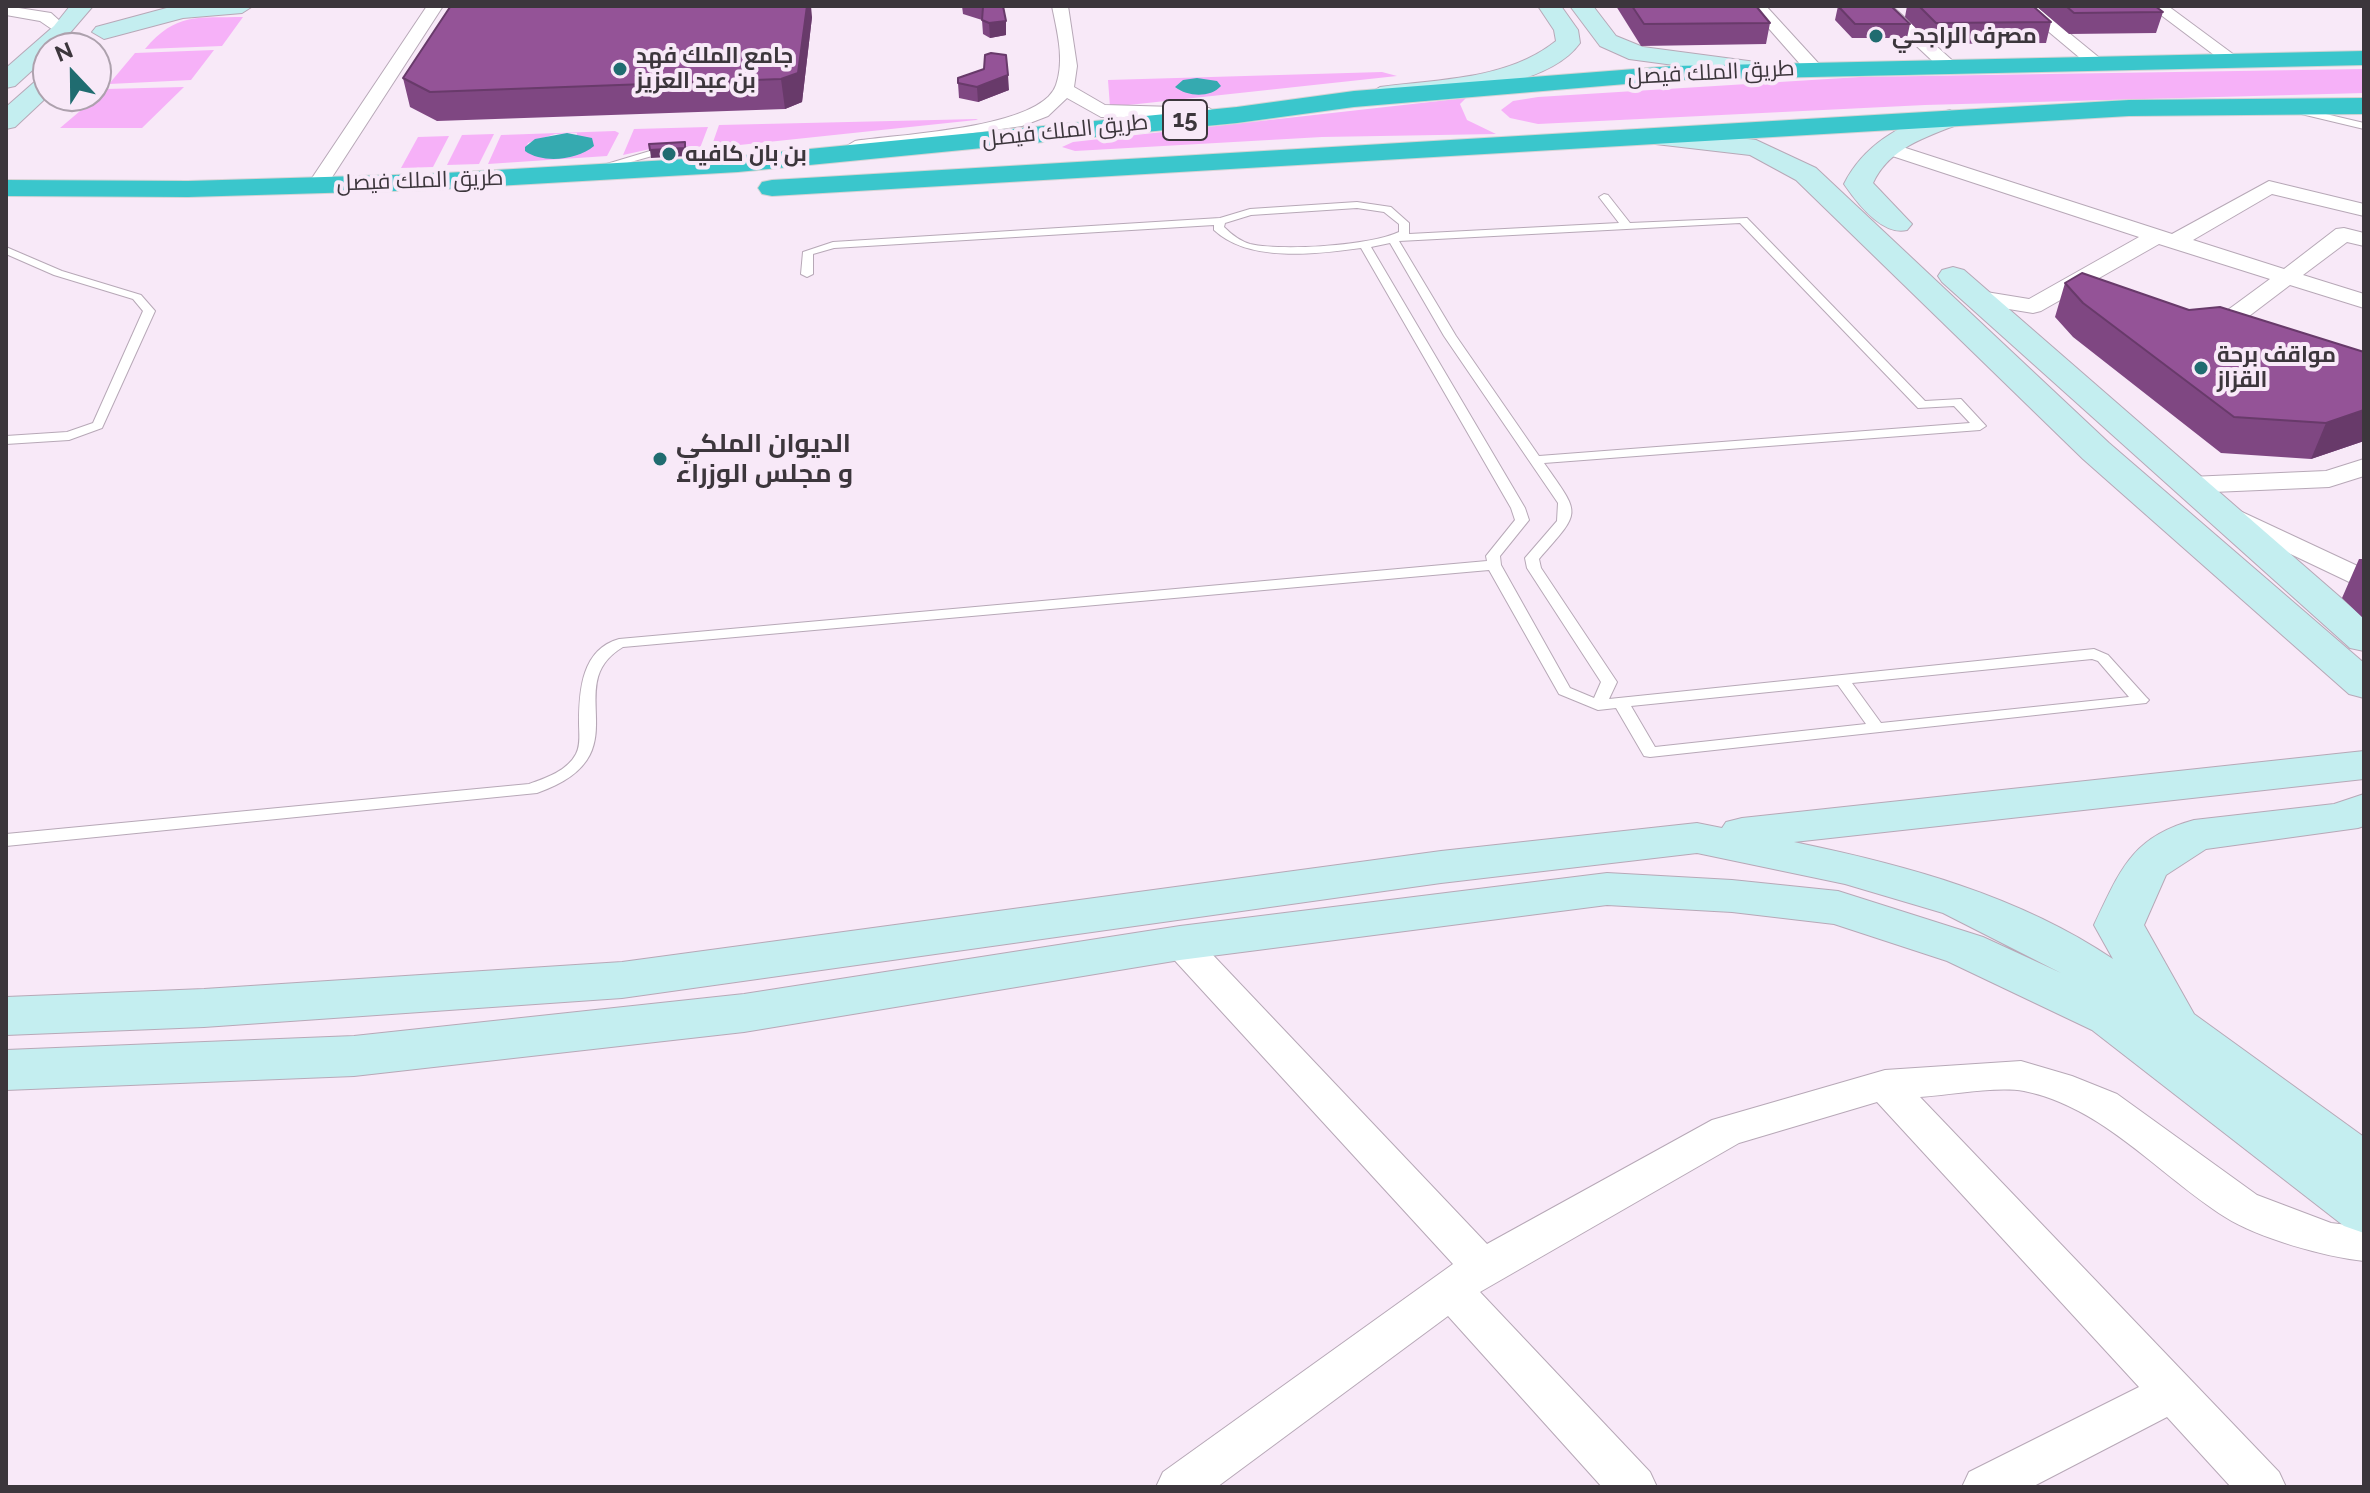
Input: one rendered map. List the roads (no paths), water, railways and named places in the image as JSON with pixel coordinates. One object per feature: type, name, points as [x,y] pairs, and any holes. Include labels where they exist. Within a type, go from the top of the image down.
[{"type":"highway","name":"طريق الملك فيصل","points":[[6,188],[188,189],[563,175],[713,166],[1237,115],[1354,99],[1673,73],[2364,58]]},
{"type":"highway","points":[[1673,73],[1510,95],[1491,101],[1486,109],[1515,126],[1554,128],[1879,112],[2129,108]]},
{"type":"highway","name":"طريق الملك فيصل","points":[[692,193],[2129,108],[2364,106]]},
{"type":"highway","points":[[1199,118],[1060,141],[1030,151],[1042,156],[1060,156],[1296,144],[1416,151]]},
{"type":"highway","points":[[588,200],[771,177],[779,173],[758,166],[713,166]]},
{"type":"highway","name":"طريق الملك فيصل","points":[[6,209],[340,211]]},
{"type":"street","points":[[6,81],[62,31],[82,6]]},
{"type":"street","points":[[103,32],[128,6]]},
{"type":"street","points":[[112,34],[182,11],[242,6]]},
{"type":"street","points":[[318,184],[435,6]]},
{"type":"street","points":[[768,160],[1010,125],[1036,118],[1051,108],[1069,72],[1060,6]]},
{"type":"street","points":[[1354,99],[1535,67],[1557,56],[1568,43],[1566,30],[1549,6]]},
{"type":"street","points":[[1581,6],[1608,41],[1638,54],[1756,69]]},
{"type":"street","points":[[1757,6],[1814,69]]},
{"type":"street","points":[[1882,6],[1948,66]]},
{"type":"street","points":[[2026,6],[2098,64]]},
{"type":"street","points":[[2157,6],[2232,60]]},
{"type":"street","points":[[6,10],[45,17],[62,31]]},
{"type":"street","points":[[1063,88],[1101,111],[1237,115]]},
{"type":"street","points":[[6,121],[32,97]]},
{"type":"street","points":[[1950,118],[1884,147],[1866,165],[1858,184],[1914,241],[2364,639]]},
{"type":"street","points":[[1656,137],[1756,148],[1806,174],[2096,451],[2364,685]]},
{"type":"street","points":[[1884,147],[2364,301]]},
{"type":"street","points":[[1980,298],[2033,306],[2269,187],[2364,210]]},
{"type":"street","points":[[2244,341],[2214,331],[2287,277],[2357,234]]},
{"type":"street","points":[[2200,495],[2329,479],[2364,467]]},
{"type":"street","points":[[2200,495],[2364,580]]},
{"type":"street","points":[[6,1016],[204,1008],[622,980],[1441,867],[2364,765]]},
{"type":"street","points":[[2176,1027],[2119,925],[2146,866],[2194,835],[2342,818],[2364,809]]},
{"type":"street","points":[[1697,838],[1848,869],[1960,901],[2071,955],[2176,1027],[2364,1167]]},
{"type":"street","points":[[6,1070],[354,1056],[744,1013],[1180,943],[1607,889],[1732,896],[1838,908],[1965,949],[2110,1017],[2364,1210]]},
{"type":"street","points":[[1180,943],[1467,1279],[1633,1487]]},
{"type":"street","points":[[1180,1487],[1467,1279],[1726,1131],[1885,1085],[2021,1076],[2058,1086],[2103,1105],[2242,1207],[2329,1240],[2364,1244]]},
{"type":"street","points":[[1885,1085],[2262,1487]]},
{"type":"street","points":[[1986,1487],[2173,1392]]},
{"type":"lane","points":[[2283,106],[2364,126]]},
{"type":"lane","points":[[563,175],[670,148],[768,160]]},
{"type":"lane","points":[[1604,197],[1626,225]]},
{"type":"lane","points":[[807,274],[808,252],[833,245],[1221,221],[1250,212],[1357,205],[1395,213],[1406,229],[1397,239]]},
{"type":"lane","points":[[1221,221],[1218,228],[1226,236],[1250,247],[1365,245],[1397,239],[1736,219],[1748,223],[1922,405],[1957,402],[1980,426],[1536,460]]},
{"type":"lane","points":[[1397,239],[1450,336],[1565,503],[1564,522],[1532,558],[1534,568],[1609,682],[1598,705]]},
{"type":"lane","points":[[1365,245],[1518,508],[1522,520],[1493,556],[1494,565],[1564,691],[1598,705],[2094,654],[2103,658],[2141,700],[1650,752],[1621,703]]},
{"type":"lane","points":[[6,250],[58,273],[137,297],[149,311],[98,425],[69,436],[6,440]]},
{"type":"lane","points":[[6,840],[531,789],[571,771],[583,759],[587,747],[591,665],[601,652],[619,643],[1494,565]]},
{"type":"lane","points":[[1842,680],[1877,729]]},
{"type":"water","points":[[1197,78],[1217,81],[1221,86],[1211,93],[1199,95],[1175,87],[1183,80]]},
{"type":"water","points":[[567,133],[592,138],[594,146],[579,155],[560,159],[541,158],[525,151],[525,147],[535,139]]},
{"type":"place","name":"مصرف الراجحي","points":[[1876,36]]},
{"type":"place","name":"جامع الملك فهد بن عبد العزيز","points":[[620,69]]},
{"type":"place","name":"بن بان كافيه","points":[[669,154]]},
{"type":"place","name":"مواقف برحة القزاز","points":[[2201,368]]},
{"type":"place","name":"الديوان الملكي و مجلس الوزراء","points":[[660,459]]}]
